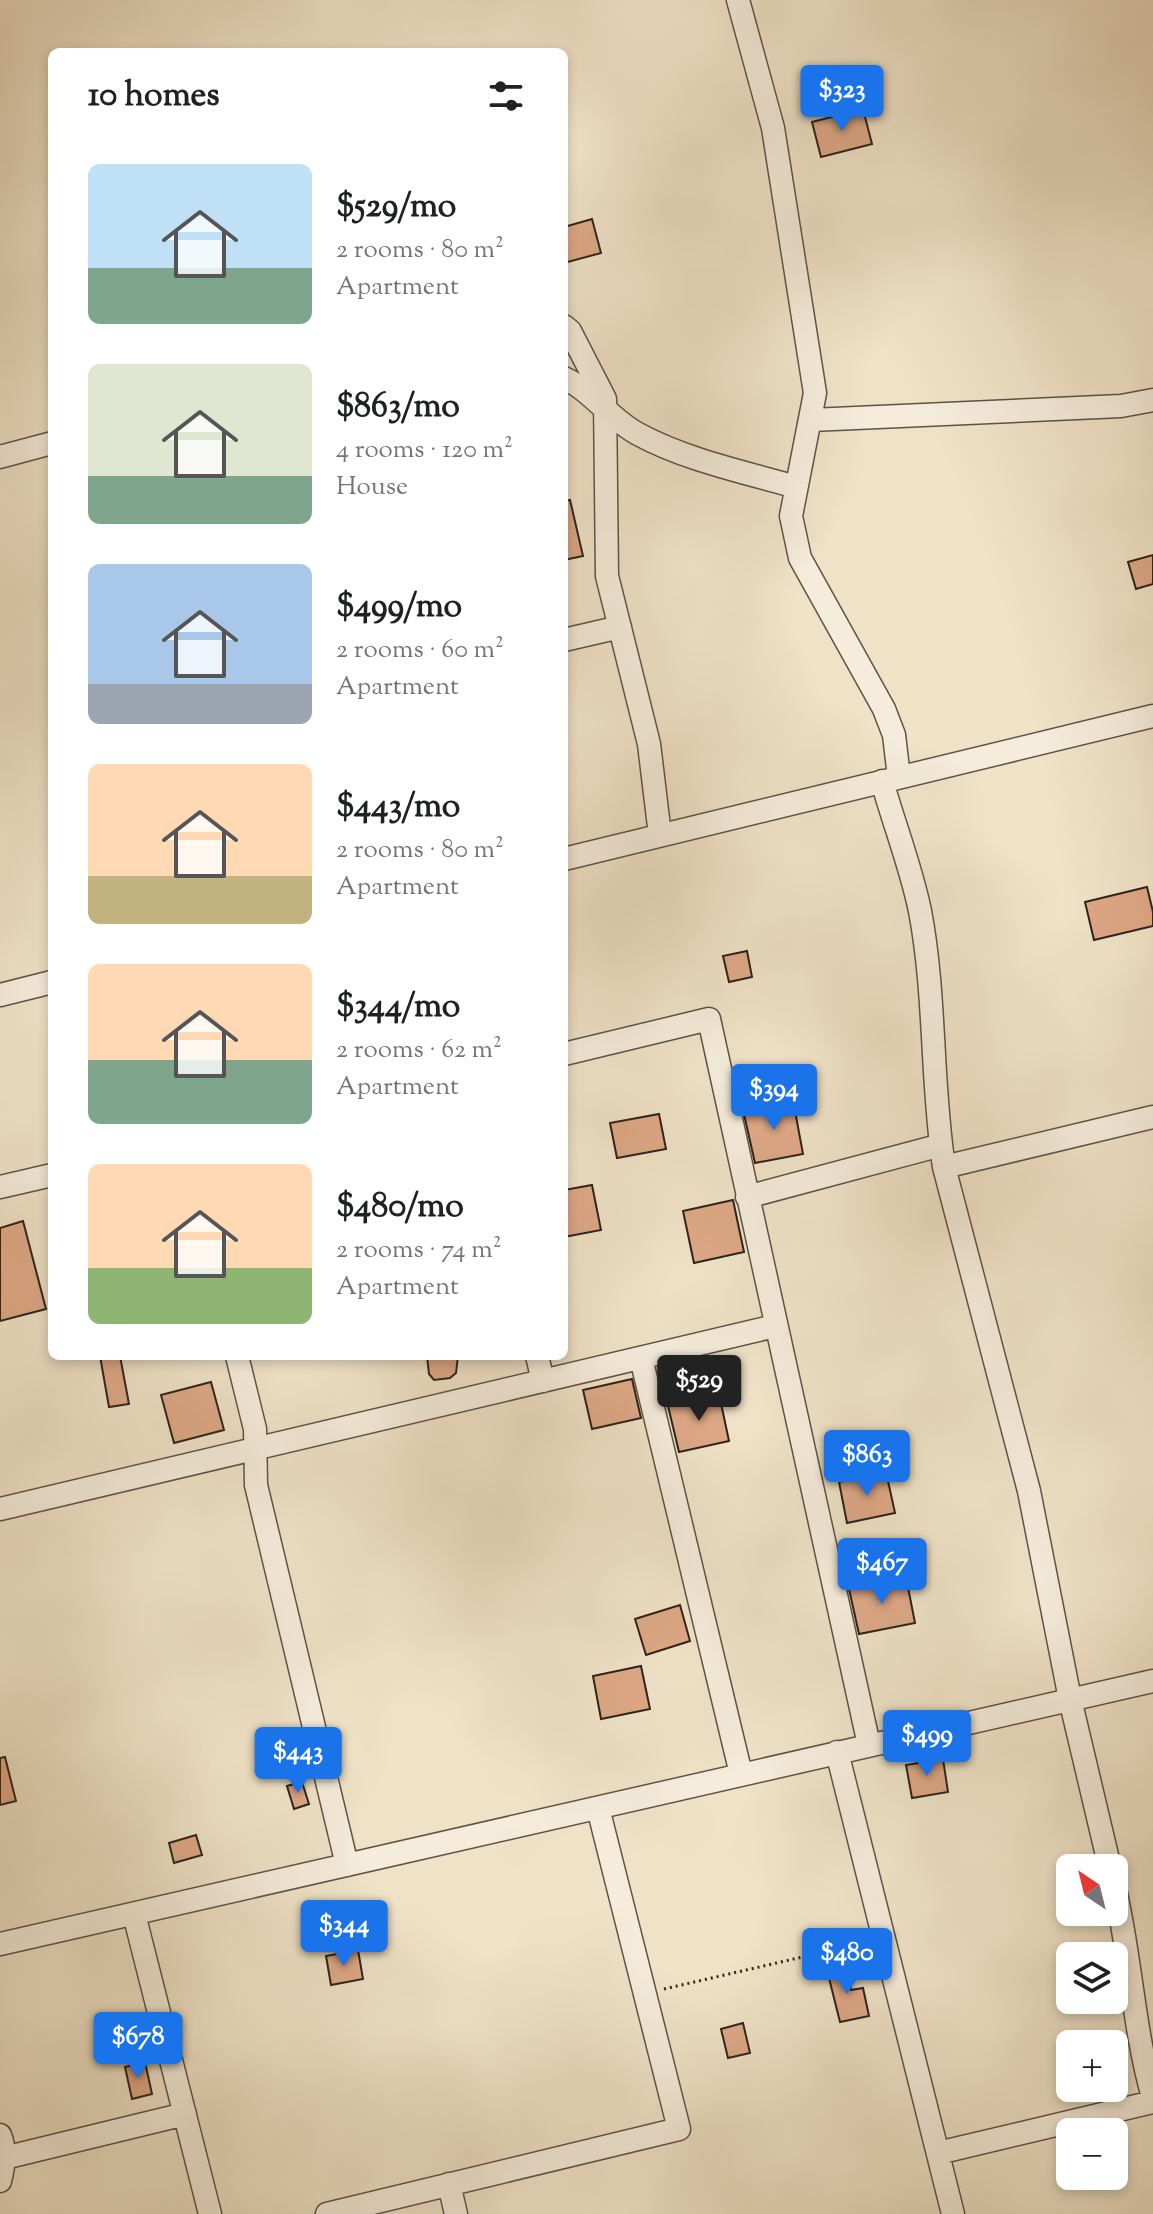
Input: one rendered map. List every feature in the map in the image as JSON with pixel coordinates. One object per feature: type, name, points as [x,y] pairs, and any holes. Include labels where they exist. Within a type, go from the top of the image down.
[{"type":"street","points":[[738,0],[773,128],[815,393],[791,516],[800,558],[884,709],[894,735],[890,779],[919,909],[926,956],[944,1167],[1029,1491],[1070,1699],[1107,1854]]},
{"type":"street","points":[[568,329],[605,399],[607,576],[649,744],[660,835]]},
{"type":"street","points":[[568,380],[618,423],[641,436],[696,457],[796,487]]},
{"type":"street","points":[[811,420],[1121,406],[1153,400]]},
{"type":"street","points":[[0,457],[48,444]]},
{"type":"street","points":[[568,639],[620,627]]},
{"type":"street","points":[[568,858],[1153,716]]},
{"type":"street","points":[[0,995],[48,983]]},
{"type":"street","points":[[568,1053],[709,1019],[869,1745]]},
{"type":"street","points":[[944,1167],[1153,1117]]},
{"type":"street","points":[[747,1197],[941,1145]]},
{"type":"street","points":[[0,1187],[48,1176]]},
{"type":"street","points":[[0,1509],[775,1326]]},
{"type":"street","points":[[641,1358],[741,1774]]},
{"type":"street","points":[[238,1360],[255,1429],[256,1485],[347,1865]]},
{"type":"street","points":[[538,1360],[543,1381]]},
{"type":"street","points":[[0,1944],[1153,1681]]},
{"type":"street","points":[[837,1752],[953,2214]]},
{"type":"street","points":[[327,2214],[679,2129],[598,1808]]},
{"type":"street","points":[[134,1914],[210,2214]]},
{"type":"street","points":[[938,2153],[1153,2099],[1149,2071],[1141,2055],[1124,1926]]},
{"type":"street","points":[[4,2158],[185,2114]]},
{"type":"street","points":[[0,2135],[4,2158],[0,2181]]},
{"type":"street","points":[[449,2184],[456,2214]]},
{"type":"path","points":[[645,1993],[884,1938]]},
{"type":"building","points":[[863,109],[872,144],[821,157],[812,122]]},
{"type":"building","points":[[592,219],[601,253],[568,262],[568,226]]},
{"type":"building","points":[[568,500],[583,556],[568,559]]},
{"type":"building","points":[[1153,555],[1153,584],[1136,589],[1128,562]]},
{"type":"building","points":[[1147,887],[1153,926],[1094,940],[1085,902]]},
{"type":"building","points":[[747,951],[752,977],[729,982],[723,956]]},
{"type":"building","points":[[793,1100],[803,1154],[755,1163],[743,1110]]},
{"type":"building","points":[[659,1114],[666,1149],[617,1158],[610,1123]]},
{"type":"building","points":[[592,1185],[601,1230],[568,1236],[568,1189]]},
{"type":"building","points":[[733,1200],[744,1252],[694,1263],[683,1211]]},
{"type":"building","points":[[23,1221],[46,1309],[0,1321],[0,1228]]},
{"type":"building","points":[[101,1360],[121,1360],[129,1404],[109,1407]]},
{"type":"building","points":[[427,1360],[458,1360],[456,1373],[450,1378],[434,1380],[429,1374]]},
{"type":"building","points":[[632,1379],[641,1418],[592,1429],[583,1390]]},
{"type":"building","points":[[211,1382],[224,1430],[174,1443],[161,1395]]},
{"type":"building","points":[[719,1394],[729,1441],[679,1452],[668,1406]]},
{"type":"building","points":[[886,1472],[895,1513],[847,1523],[839,1482]]},
{"type":"building","points":[[906,1577],[915,1623],[859,1634],[849,1589]]},
{"type":"building","points":[[680,1605],[690,1641],[646,1655],[635,1619]]},
{"type":"building","points":[[641,1666],[650,1709],[601,1719],[593,1676]]},
{"type":"building","points":[[5,1757],[16,1801],[0,1805],[0,1758]]},
{"type":"building","points":[[943,1759],[948,1792],[912,1798],[906,1765]]},
{"type":"building","points":[[302,1782],[309,1804],[294,1809],[287,1786]]},
{"type":"building","points":[[196,1835],[202,1855],[174,1863],[169,1843]]},
{"type":"building","points":[[358,1950],[363,1979],[331,1985],[326,1956]]},
{"type":"building","points":[[847,1966],[851,1990],[863,1988],[869,2016],[840,2022],[827,1970]]},
{"type":"building","points":[[743,2023],[750,2053],[728,2058],[721,2029]]},
{"type":"building","points":[[145,2062],[152,2094],[132,2099],[125,2067]]}]
